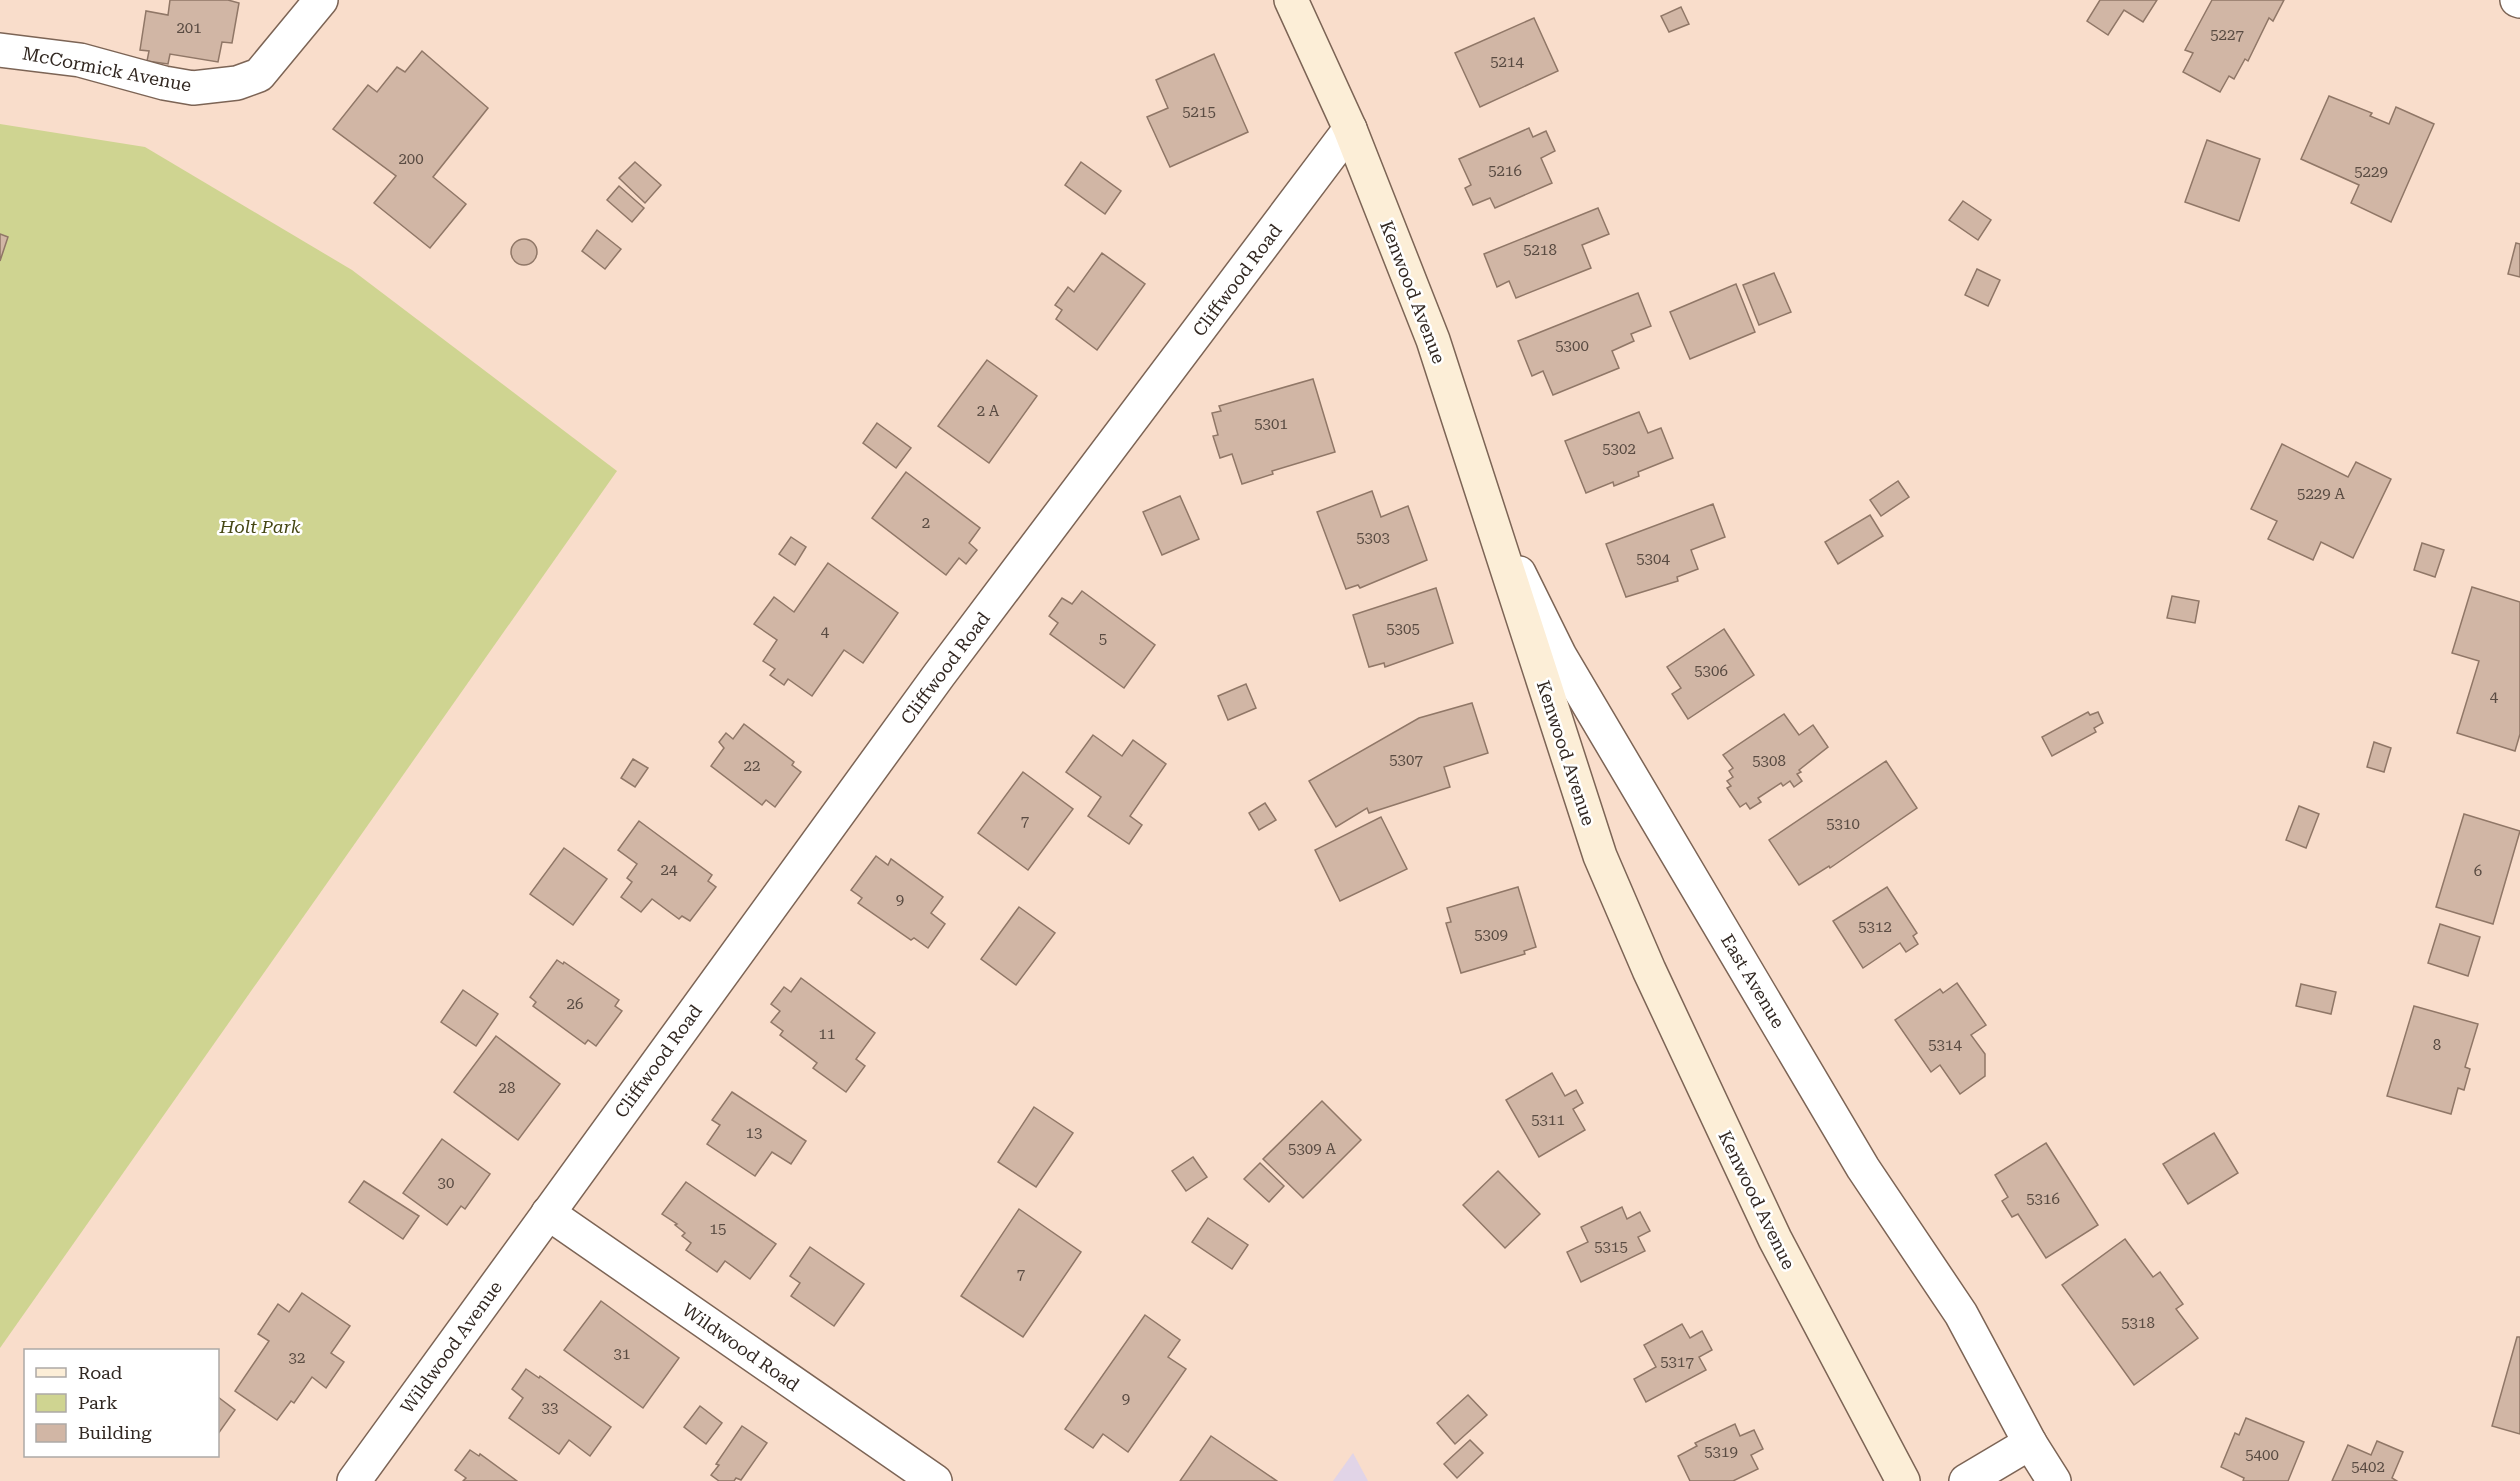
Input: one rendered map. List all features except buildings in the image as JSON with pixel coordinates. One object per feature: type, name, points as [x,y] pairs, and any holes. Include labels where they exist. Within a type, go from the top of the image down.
[{"type":"main road","name":"Kenwood Avenue","points":[[1291,0],[1350,129],[1433,340],[1600,856],[1649,970],[1775,1239],[1904,1481]]},
{"type":"street","name":"McCormick Avenue","points":[[0,50],[80,60],[155,81],[193,88],[237,83],[259,75],[321,0]]},
{"type":"street","name":"Cliffwood Road","points":[[548,1213],[939,675],[1350,129]]},
{"type":"street","name":"East Avenue","points":[[1489,512],[1560,656],[1863,1168],[1961,1314],[2030,1443],[2054,1481]]},
{"type":"street","name":"Wildwood Avenue","points":[[354,1481],[548,1213]]},
{"type":"street","name":"Wildwood Road","points":[[548,1213],[935,1481]]},
{"type":"street","points":[[1966,1481],[2030,1443]]},
{"type":"shaded area","points":[[1353,1453],[1368,1481],[1333,1481]]},
{"type":"green space","name":"Holt Park","points":[[0,124],[145,147],[352,270],[617,471],[0,1348]]}]
